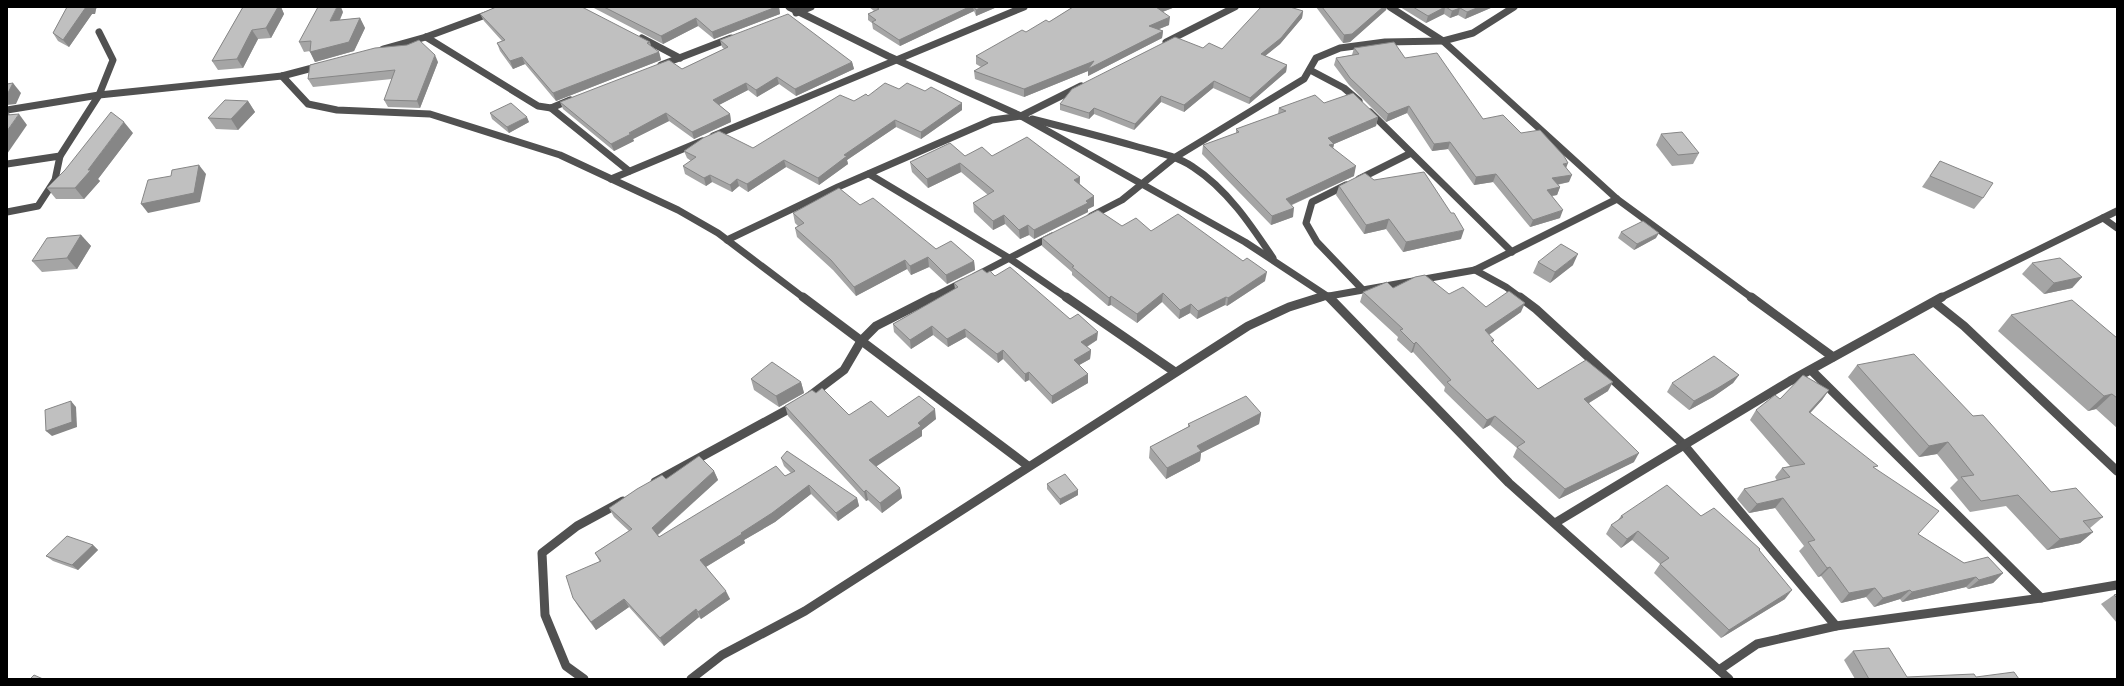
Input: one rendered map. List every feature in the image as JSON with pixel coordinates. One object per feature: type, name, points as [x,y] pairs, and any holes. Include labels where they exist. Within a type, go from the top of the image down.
[{"type":"street","points":[[373,51],[426,37],[507,7]]},
{"type":"street","points":[[789,7],[898,60],[1021,116],[1245,242],[1327,295],[1509,483],[1729,679]]},
{"type":"street","points":[[791,15],[811,7]]},
{"type":"street","points":[[610,179],[1024,7]]},
{"type":"street","points":[[1390,7],[1443,41],[1617,199],[1833,357]]},
{"type":"street","points":[[1080,222],[1122,200],[1174,158],[1304,79],[1316,58],[1340,48],[1385,42],[1443,41],[1473,33],[1514,7]]},
{"type":"street","points":[[1162,44],[1232,8]]},
{"type":"street","points":[[7,212],[38,206],[55,180],[60,156],[99,95],[113,60],[99,32]]},
{"type":"street","points":[[652,69],[739,35]]},
{"type":"street","points":[[638,36],[680,58]]},
{"type":"street","points":[[426,37],[538,106],[552,108],[580,97]]},
{"type":"street","points":[[7,110],[99,95],[282,76],[328,63]]},
{"type":"street","points":[[1310,70],[1344,88],[1512,252]]},
{"type":"street","points":[[282,76],[308,104],[337,110],[430,114],[560,155],[678,210],[727,240],[1028,466]]},
{"type":"street","points":[[727,240],[869,174],[992,120],[1021,116],[1084,84]]},
{"type":"street","points":[[552,108],[629,171]]},
{"type":"street","points":[[1021,116],[1100,136],[1174,158],[1192,166],[1215,184],[1253,228],[1275,261]]},
{"type":"street","points":[[1362,289],[1317,242],[1306,223],[1312,202],[1412,153]]},
{"type":"street","points":[[7,164],[60,156]]},
{"type":"street","points":[[869,174],[1009,258],[1175,372]]},
{"type":"street","points":[[691,679],[722,655],[805,611],[1028,466],[1248,326],[1289,307],[1327,295],[1475,270],[1617,199]]},
{"type":"street","points":[[1555,523],[1684,444],[1833,357],[1934,302],[2117,211]]},
{"type":"street","points":[[2104,218],[2117,228]]},
{"type":"street","points":[[646,488],[804,400],[844,370],[861,340],[876,326],[1059,233]]},
{"type":"street","points":[[1475,270],[1506,287],[1536,309],[1684,444],[1836,626]]},
{"type":"street","points":[[1934,302],[1964,326],[2117,471]]},
{"type":"street","points":[[1811,370],[2041,598]]},
{"type":"street","points":[[584,679],[566,666],[545,615],[542,553],[577,526],[632,495]]},
{"type":"street","points":[[1720,670],[1757,644],[1836,626],[2041,598],[2117,585]]},
{"type":"building","points":[[67,7],[86,7],[63,40],[53,33]]},
{"type":"building","points":[[243,7],[278,7],[266,28],[252,30],[237,59],[212,61]]},
{"type":"building","points":[[318,7],[337,7],[330,21],[360,18],[349,42],[310,52],[311,41],[299,42]]},
{"type":"building","points":[[496,7],[582,7],[650,42],[647,43],[659,52],[553,93],[522,57],[510,61],[497,43],[505,40],[480,14]]},
{"type":"building","points":[[604,7],[776,7],[712,32],[696,18],[661,36]]},
{"type":"building","points":[[876,7],[969,7],[899,40],[872,22],[876,20],[868,14],[879,9]]},
{"type":"building","points":[[974,7],[982,7],[976,10]]},
{"type":"building","points":[[1073,7],[1156,7],[1170,17],[1149,26],[1163,31],[1088,69],[1094,61],[1024,89],[974,71],[988,63],[976,56],[1022,30],[1026,32],[1046,20],[1049,22]]},
{"type":"building","points":[[1261,7],[1290,7],[1303,11],[1281,38],[1261,54],[1287,65],[1250,98],[1214,81],[1184,105],[1161,96],[1135,124],[1094,108],[1089,113],[1060,104],[1072,89],[1175,37],[1203,48],[1209,43],[1222,49]]},
{"type":"building","points":[[1322,7],[1383,7],[1352,34],[1344,35]]},
{"type":"building","points":[[1413,7],[1445,7],[1428,16]]},
{"type":"building","points":[[1446,7],[1479,7],[1467,12],[1460,8],[1452,11]]},
{"type":"building","points":[[788,14],[852,62],[795,89],[777,77],[756,90],[746,83],[713,100],[730,114],[692,132],[666,113],[611,144],[560,102],[669,60],[682,69],[728,47],[720,40]]},
{"type":"building","points":[[419,40],[435,55],[417,101],[384,100],[395,70],[308,79],[310,65],[375,48],[407,45]]},
{"type":"building","points":[[1394,42],[1405,58],[1437,53],[1483,119],[1503,115],[1521,133],[1540,130],[1564,156],[1568,163],[1563,164],[1572,175],[1552,178],[1560,187],[1547,190],[1563,210],[1533,220],[1496,174],[1476,177],[1450,142],[1434,144],[1409,106],[1388,114],[1350,78],[1336,58],[1359,54],[1354,48]]},
{"type":"building","points":[[13,83],[8,93],[7,93],[7,84]]},
{"type":"building","points":[[885,83],[899,89],[907,83],[925,91],[931,87],[962,103],[921,132],[895,120],[844,155],[847,156],[818,178],[784,160],[747,184],[737,179],[730,185],[710,175],[704,178],[683,166],[696,157],[684,151],[703,138],[719,131],[753,148],[840,95],[854,101],[866,94],[868,96]]},
{"type":"building","points":[[1353,93],[1378,117],[1328,138],[1334,144],[1329,145],[1356,166],[1286,199],[1294,208],[1272,216],[1203,145],[1239,132],[1236,129],[1286,111],[1279,108],[1315,95],[1324,103]]},
{"type":"building","points":[[225,100],[248,101],[231,119],[208,118]]},
{"type":"building","points":[[511,103],[527,117],[507,127],[490,113]]},
{"type":"building","points":[[111,112],[124,122],[88,170],[91,170],[75,188],[47,188],[65,170]]},
{"type":"building","points":[[19,114],[7,131],[7,115]]},
{"type":"building","points":[[1682,132],[1699,153],[1678,155],[1661,134]]},
{"type":"building","points":[[1027,137],[1080,177],[1074,180],[1094,196],[1086,201],[1088,203],[1034,230],[1028,225],[1019,230],[1004,215],[993,221],[973,203],[994,191],[960,163],[927,179],[910,162],[950,143],[965,156],[982,147],[992,156]]},
{"type":"building","points":[[1940,161],[1993,183],[1983,198],[1930,176]]},
{"type":"building","points":[[199,165],[194,193],[141,204],[148,180],[171,176],[172,170]]},
{"type":"building","points":[[1424,172],[1451,213],[1454,213],[1464,230],[1406,242],[1389,219],[1366,225],[1339,186],[1365,173],[1374,180]]},
{"type":"building","points":[[839,188],[860,205],[873,198],[936,249],[951,241],[974,261],[946,275],[928,257],[910,266],[905,260],[854,287],[831,260],[795,228],[804,223],[793,213]]},
{"type":"building","points":[[1098,210],[1122,226],[1136,218],[1151,231],[1178,214],[1243,261],[1247,258],[1267,272],[1228,298],[1226,297],[1198,311],[1191,304],[1180,310],[1163,293],[1137,314],[1111,296],[1109,298],[1072,267],[1074,266],[1042,238]]},
{"type":"building","points":[[1643,221],[1659,233],[1637,244],[1621,232]]},
{"type":"building","points":[[81,235],[67,258],[32,261],[47,238]]},
{"type":"building","points":[[1561,244],[1578,254],[1555,272],[1538,262]]},
{"type":"building","points":[[2060,258],[2082,277],[2054,283],[2032,263]]},
{"type":"building","points":[[1010,267],[1070,319],[1078,314],[1098,332],[1081,342],[1091,350],[1074,360],[1088,374],[1052,396],[1029,372],[1025,374],[1003,350],[997,354],[965,329],[947,339],[932,326],[910,340],[893,324],[958,287],[954,283],[982,269],[987,273],[990,271],[995,276]]},
{"type":"building","points":[[1425,275],[1449,294],[1463,287],[1486,307],[1509,291],[1525,303],[1485,330],[1494,340],[1491,341],[1538,389],[1586,360],[1613,382],[1584,399],[1639,453],[1565,489],[1517,447],[1525,442],[1495,416],[1487,420],[1447,382],[1451,380],[1416,342],[1414,344],[1400,330],[1403,329],[1363,292],[1387,282],[1393,288],[1415,277]]},
{"type":"building","points":[[2072,300],[2117,338],[2117,398],[2112,394],[2104,396],[2011,315]]},
{"type":"building","points":[[1914,354],[1973,416],[1983,415],[2051,492],[2076,488],[2103,517],[2083,521],[2093,532],[2060,539],[2018,495],[1981,501],[1961,477],[1974,475],[1948,442],[1929,446],[1857,365]]},
{"type":"building","points":[[1714,356],[1739,375],[1694,401],[1672,383]]},
{"type":"building","points":[[772,362],[801,382],[776,396],[751,379]]},
{"type":"building","points":[[1803,375],[1829,390],[1809,412],[1878,466],[1873,467],[1939,511],[1918,534],[1964,563],[1988,557],[2003,573],[1979,580],[1976,577],[1912,592],[1910,590],[1883,598],[1875,588],[1849,593],[1830,567],[1827,568],[1808,542],[1815,540],[1783,498],[1757,504],[1744,489],[1790,477],[1782,468],[1805,464],[1756,410],[1775,395],[1780,399]]},
{"type":"building","points":[[822,388],[849,415],[871,401],[888,417],[919,396],[935,409],[918,423],[921,426],[869,460],[900,488],[880,503],[866,490],[864,492],[785,406],[812,390],[816,393]]},
{"type":"building","points":[[1246,396],[1261,413],[1197,446],[1201,451],[1167,468],[1150,447],[1190,426],[1188,424]]},
{"type":"building","points":[[71,401],[72,422],[46,431],[45,410]]},
{"type":"building","points":[[787,451],[857,498],[836,513],[809,485],[772,513],[741,533],[742,534],[700,560],[726,591],[698,612],[696,609],[660,638],[624,599],[591,622],[573,598],[566,576],[601,561],[595,553],[632,529],[609,508],[637,489],[662,475],[666,479],[699,456],[714,471],[652,528],[659,537],[776,466],[785,476],[795,471],[781,458]]},
{"type":"building","points":[[1065,474],[1078,490],[1060,499],[1047,484]]},
{"type":"building","points":[[1667,485],[1701,516],[1714,508],[1760,549],[1759,550],[1792,590],[1729,630],[1660,564],[1669,558],[1638,531],[1627,539],[1611,525],[1623,517],[1621,516]]},
{"type":"building","points":[[67,536],[93,545],[72,565],[46,556]]},
{"type":"building","points":[[1889,648],[1907,677],[1974,674],[1976,677],[2014,672],[2019,679],[1869,679],[1853,651]]},
{"type":"building","points":[[34,675],[43,679],[30,679]]}]
